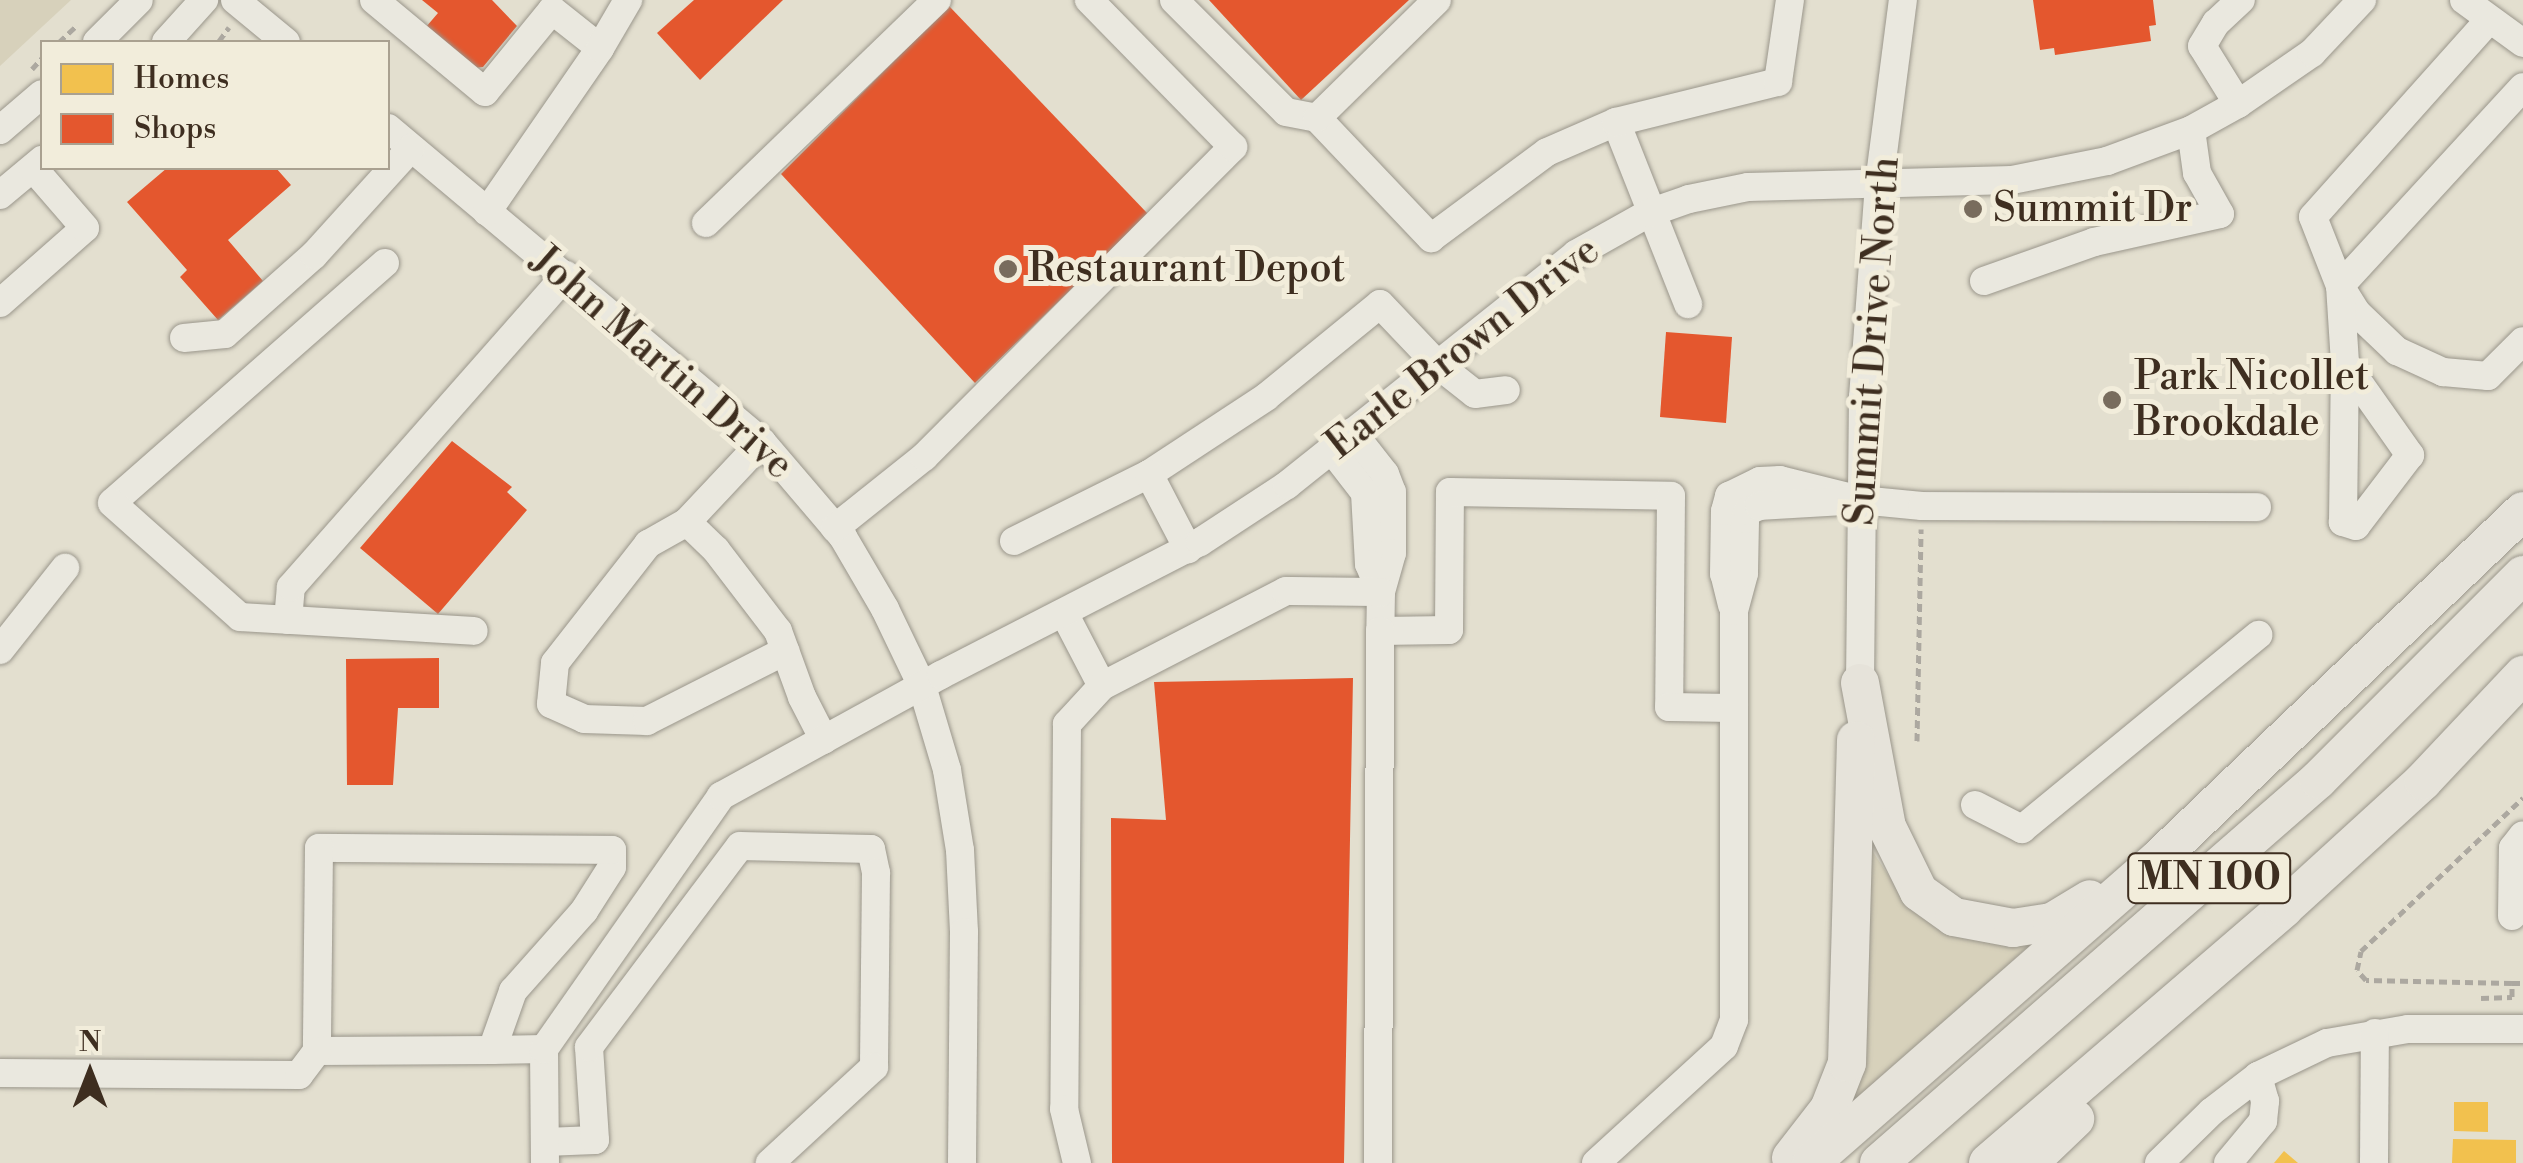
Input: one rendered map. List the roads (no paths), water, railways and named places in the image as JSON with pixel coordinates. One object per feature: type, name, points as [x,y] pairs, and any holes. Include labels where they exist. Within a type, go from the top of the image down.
[{"type":"highway","points":[[1811,1163],[2212,808],[2523,511]]},
{"type":"highway","name":"MN 100","points":[[1879,1163],[2318,780],[2523,575]]},
{"type":"highway","name":"MN 100","points":[[1988,1163],[2284,908],[2423,781],[2523,675]]},
{"type":"highway","points":[[1860,683],[1894,849],[1920,892],[1954,917],[2013,928],[2052,922],[2077,909],[2212,808]]},
{"type":"highway","points":[[1786,1163],[1830,1109],[1847,1064],[1853,770],[1860,683]]},
{"type":"highway","points":[[2029,1163],[2284,908]]},
{"type":"street","points":[[99,40],[139,0]]},
{"type":"street","points":[[168,40],[204,0]]},
{"type":"street","points":[[235,0],[284,40]]},
{"type":"street","points":[[374,0],[485,92],[552,10],[600,48]]},
{"type":"street","points":[[488,212],[600,48],[628,0]]},
{"type":"street","points":[[706,223],[937,0]]},
{"type":"street","points":[[835,528],[924,457],[1233,147],[1090,0]]},
{"type":"street","points":[[1174,0],[1286,112],[1317,118],[1431,238],[1546,152],[1616,122],[1778,82],[1790,0]]},
{"type":"street","points":[[1317,118],[1436,0]]},
{"type":"street","name":"Summit Drive North","points":[[1860,683],[1860,500],[1879,184],[1903,0]]},
{"type":"street","points":[[2238,104],[2202,46],[2216,23],[2241,0]]},
{"type":"street","name":"Earle Brown Drive","points":[[544,1050],[721,796],[922,686],[1188,549],[1287,486],[1576,254],[1650,213],[1748,187],[2012,180],[2107,161],[2191,130],[2238,104],[2312,53],[2362,0]]},
{"type":"street","points":[[2464,0],[2523,43]]},
{"type":"street","points":[[2489,20],[2313,218],[2340,286],[2356,312],[2397,351],[2443,372],[2488,376],[2523,340]]},
{"type":"street","points":[[2345,363],[2410,454],[2356,526],[2343,522],[2345,363],[2340,286],[2523,87]]},
{"type":"street","points":[[0,130],[40,96]]},
{"type":"street","points":[[1616,122],[1688,304]]},
{"type":"street","name":"John Martin Drive","points":[[390,130],[762,442],[835,528],[886,609],[922,686],[947,770],[960,850],[964,932],[962,1163]]},
{"type":"street","points":[[1984,281],[2094,242],[2220,214],[2198,174],[2191,130]]},
{"type":"street","points":[[184,338],[225,334],[314,255],[412,148]]},
{"type":"street","points":[[0,195],[38,164]]},
{"type":"street","points":[[0,304],[84,228],[42,170]]},
{"type":"street","points":[[385,263],[112,503],[240,618],[474,630]]},
{"type":"street","points":[[288,620],[291,588],[566,274]]},
{"type":"street","points":[[1014,541],[1148,474],[1266,397],[1380,304],[1437,364],[1476,394],[1506,390]]},
{"type":"street","points":[[1342,441],[1365,493],[1370,564],[1381,592],[1378,1163]]},
{"type":"street","points":[[762,442],[687,522],[648,544],[555,664],[551,704],[584,719],[647,720],[785,651]]},
{"type":"street","points":[[1148,474],[1188,549]]},
{"type":"street","points":[[1596,1163],[1724,1046],[1734,1020],[1734,611],[1724,574],[1724,511],[1729,496],[1760,481],[1780,480],[1860,500],[1922,506],[2257,507]]},
{"type":"street","points":[[1380,631],[1449,630],[1450,492],[1671,496],[1669,706],[1734,708]]},
{"type":"street","points":[[687,522],[716,550],[778,631],[824,740]]},
{"type":"street","points":[[0,650],[65,568]]},
{"type":"street","points":[[1078,1163],[1064,1109],[1067,724],[1102,686],[1286,591],[1381,592]]},
{"type":"street","points":[[1064,613],[1102,686]]},
{"type":"street","points":[[1975,805],[2022,829],[2258,635]]},
{"type":"street","points":[[2512,916],[2513,848],[2523,835]]},
{"type":"street","points":[[317,1051],[544,1050],[545,1152],[595,1140],[590,1046],[740,846],[871,849],[876,873],[874,1067],[770,1163]]},
{"type":"street","points":[[0,1073],[299,1074],[317,1051],[319,848],[612,850],[612,867],[584,911],[513,991],[492,1050]]},
{"type":"street","points":[[584,911],[623,932]]},
{"type":"street","points":[[2159,1163],[2211,1112],[2258,1076],[2327,1043],[2375,1033],[2523,1028]]},
{"type":"street","points":[[2374,1163],[2375,1033]]},
{"type":"street","points":[[2228,1163],[2263,1121],[2265,1101],[2258,1076]]},
{"type":"place","name":"Summit Dr","points":[[1973,209]]},
{"type":"place","name":"Restaurant Depot","points":[[1008,269]]},
{"type":"place","name":"Park Nicollet Brookdale","points":[[2112,400]]}]
